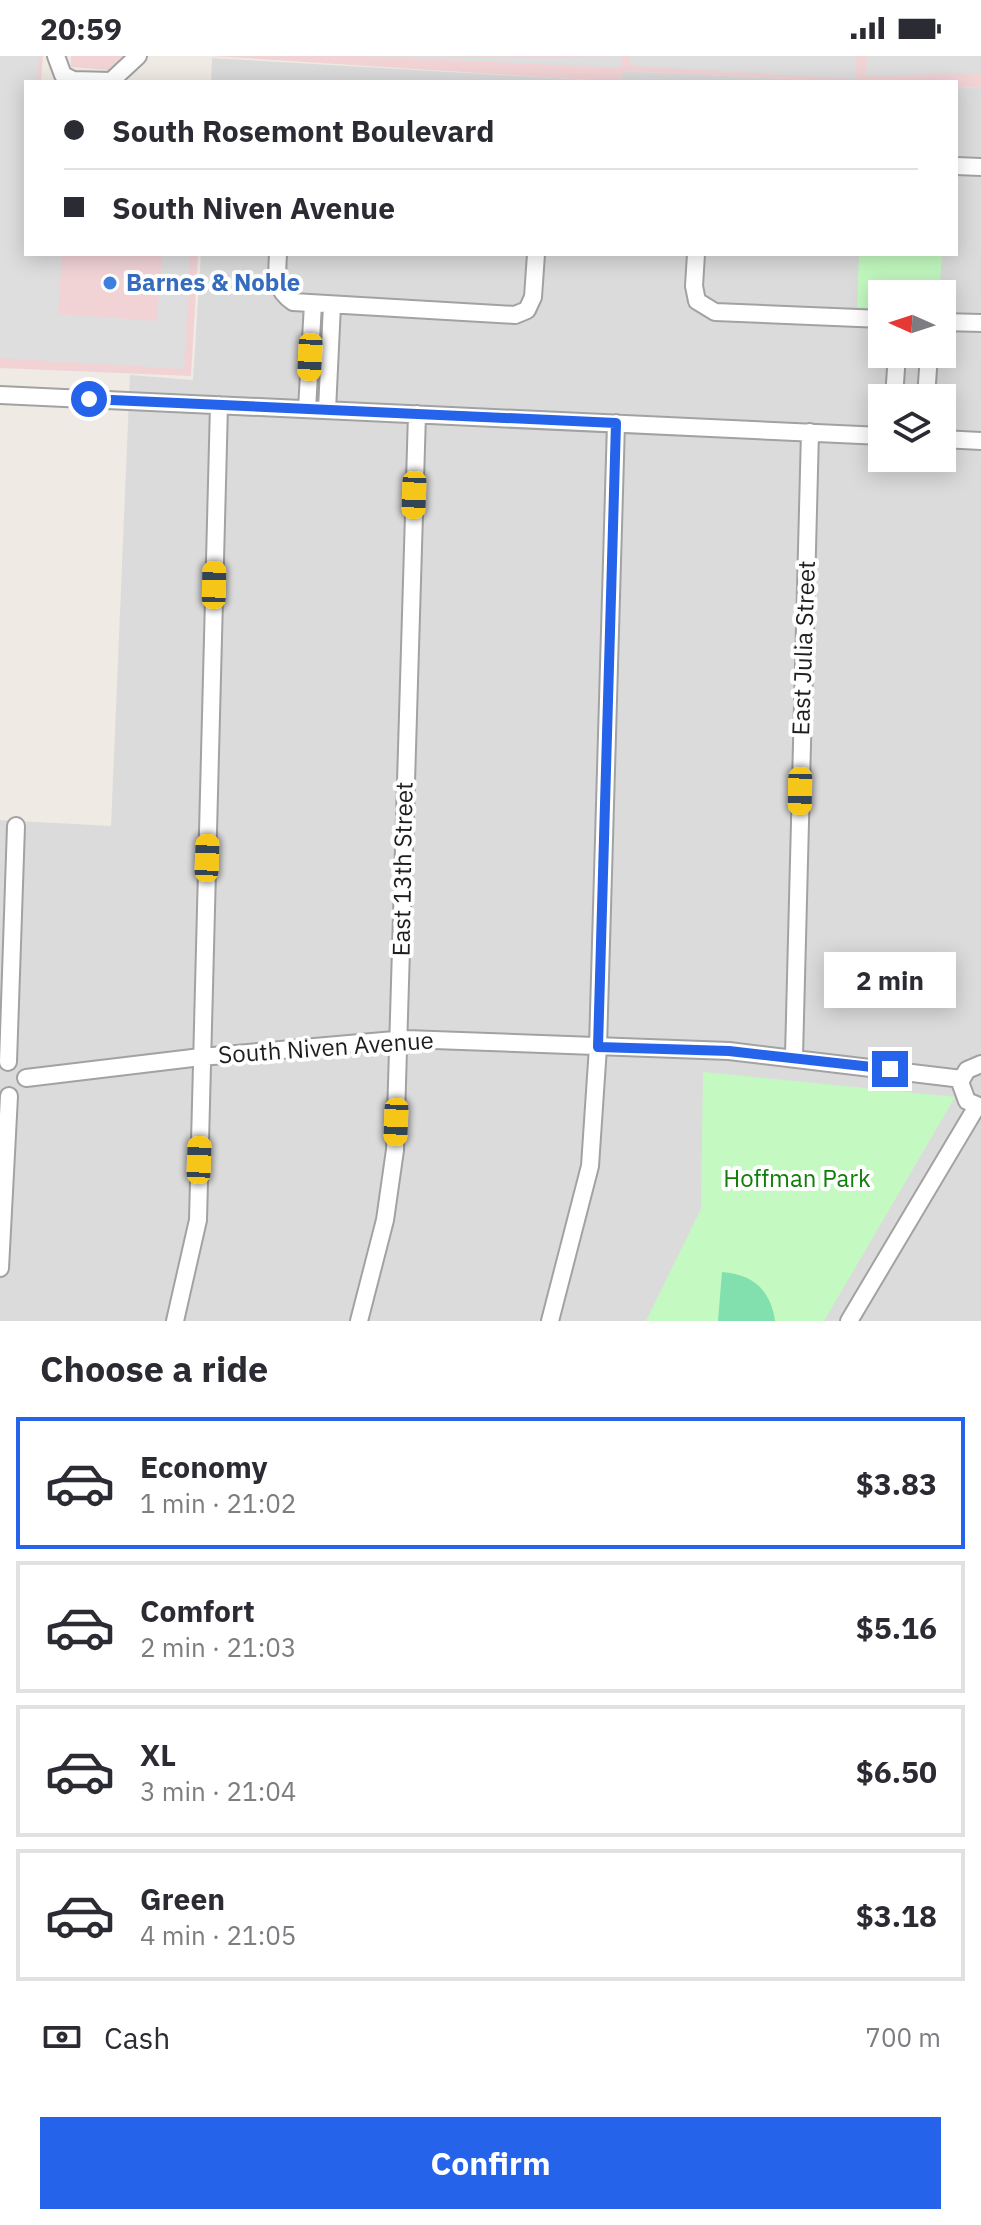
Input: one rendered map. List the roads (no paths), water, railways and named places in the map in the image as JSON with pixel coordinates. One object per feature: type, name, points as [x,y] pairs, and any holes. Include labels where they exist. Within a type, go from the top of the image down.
[{"type":"street","points":[[56,56],[63,75],[73,80]]},
{"type":"street","points":[[112,80],[138,56]]},
{"type":"street","points":[[958,166],[981,167]]},
{"type":"street","points":[[278,256],[277,281],[281,294],[293,302],[515,315],[527,310],[533,297],[536,256]]},
{"type":"street","points":[[696,256],[693,305],[715,312],[868,318]]},
{"type":"street","points":[[307,409],[313,304]]},
{"type":"street","points":[[327,410],[332,305]]},
{"type":"street","points":[[956,322],[981,323]]},
{"type":"street","points":[[0,395],[868,435]]},
{"type":"street","points":[[175,1321],[198,1220],[219,405]]},
{"type":"street","name":"East 13th Street","points":[[359,1321],[385,1220],[395,1150],[417,414]]},
{"type":"street","points":[[550,1321],[590,1166],[598,1047],[616,423]]},
{"type":"street","name":"East Julia Street","points":[[794,1056],[810,432]]},
{"type":"street","points":[[956,440],[981,441]]},
{"type":"street","points":[[0,1268],[4,1094],[20,1092],[26,1078],[21,1067],[4,1064],[16,826]]},
{"type":"street","name":"South Niven Avenue","points":[[26,1078],[201,1057],[398,1039],[794,1056],[962,1079]]},
{"type":"street","points":[[849,1321],[979,1106],[963,1096],[962,1079],[972,1066],[981,1063]]},
{"type":"place","name":"Barnes & Noble","points":[[110,283]]},
{"type":"park label","name":"Hoffman Park","points":[[797,1179]]}]
